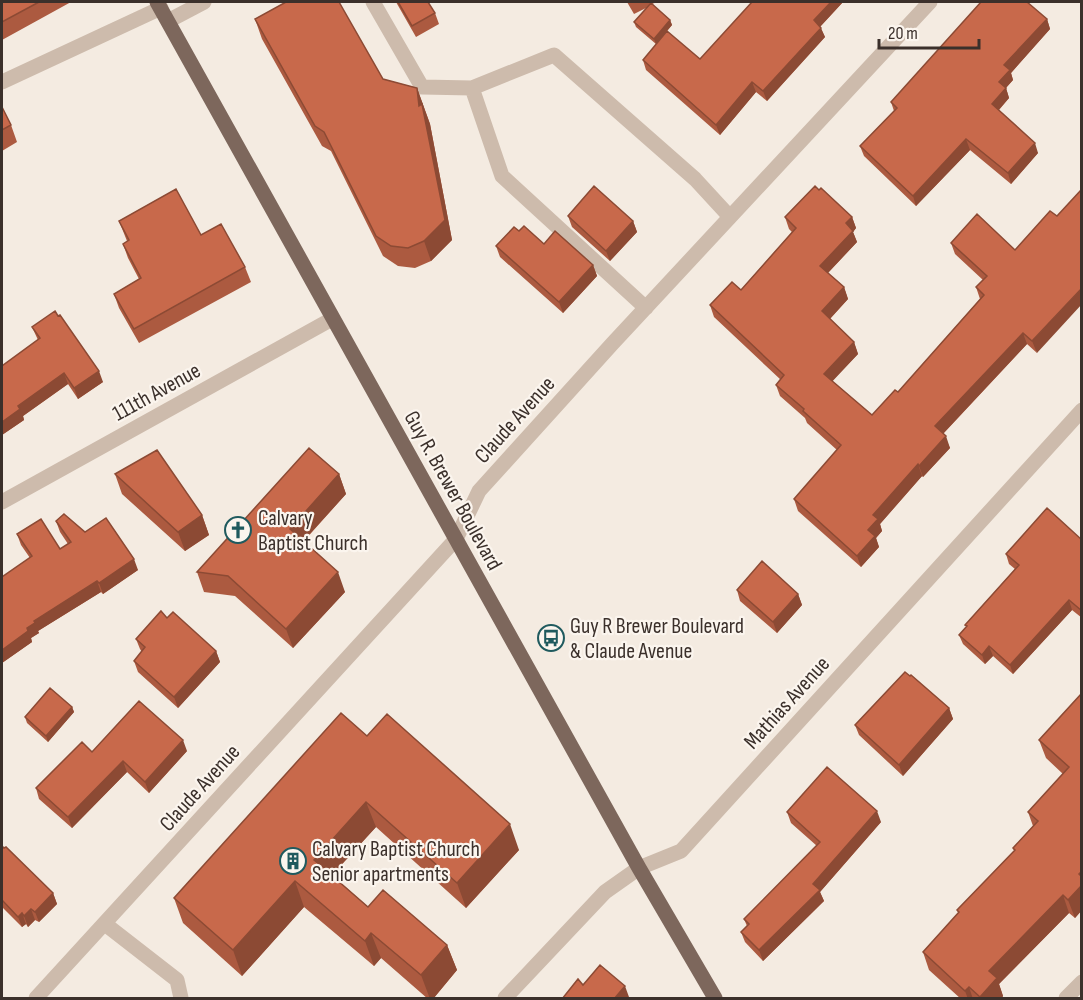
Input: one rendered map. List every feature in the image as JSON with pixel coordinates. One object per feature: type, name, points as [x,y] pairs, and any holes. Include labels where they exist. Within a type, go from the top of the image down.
[{"type":"main road","name":"Guy R. Brewer Boulevard","points":[[162,10],[332,319],[639,868],[715,999]]},
{"type":"street","points":[[2,82],[162,10],[204,2]]},
{"type":"street","points":[[373,2],[422,87],[472,88],[554,55],[695,179],[730,217]]},
{"type":"street","name":"Claude Avenue","points":[[36,999],[456,539],[479,491],[930,2]]},
{"type":"street","points":[[472,88],[502,176],[646,308]]},
{"type":"street","name":"111th Avenue","points":[[2,502],[332,319]]},
{"type":"street","name":"Mathias Avenue","points":[[505,999],[605,892],[639,868],[681,851],[686,846],[1082,410]]},
{"type":"street","points":[[105,924],[177,980],[181,999]]},
{"type":"street","points":[[1066,999],[1082,982]]},
{"type":"building","points":[[2,2],[39,2],[2,22]]},
{"type":"building","points":[[286,2],[339,2],[383,79],[417,88],[445,220],[424,241],[408,248],[391,246],[376,236],[324,132],[315,126],[255,19]]},
{"type":"building","points":[[398,2],[428,2],[435,13],[412,26]]},
{"type":"building","points":[[752,2],[831,2],[814,20],[821,28],[763,91],[752,82],[716,125],[643,60],[667,31],[700,59]]},
{"type":"building","points":[[981,2],[1027,2],[1047,19],[1004,65],[1010,70],[999,82],[1006,88],[992,104],[1035,143],[1008,173],[966,139],[913,196],[860,146],[897,108],[891,102]]},
{"type":"building","points":[[651,3],[670,20],[654,39],[634,22]]},
{"type":"building","points":[[2,107],[11,125],[2,130]]},
{"type":"building","points":[[594,186],[633,221],[606,251],[568,216]]},
{"type":"building","points":[[815,186],[819,190],[821,188],[852,217],[846,223],[853,231],[820,266],[844,287],[822,311],[854,342],[824,374],[872,415],[895,390],[898,392],[984,295],[976,287],[987,276],[951,243],[977,214],[1015,250],[1050,211],[1057,216],[1082,189],[1082,288],[1032,341],[1023,333],[935,426],[946,436],[873,515],[878,519],[868,530],[875,536],[857,556],[794,499],[841,445],[776,385],[784,375],[710,305],[732,282],[741,290],[796,228],[785,217]]},
{"type":"building","points":[[176,189],[201,235],[221,224],[245,267],[134,329],[114,294],[141,278],[123,244],[129,240],[119,221]]},
{"type":"building","points":[[524,226],[544,244],[555,231],[593,265],[559,302],[496,246],[514,227],[519,231]]},
{"type":"building","points":[[55,311],[99,371],[74,388],[64,373],[18,406],[20,409],[2,422],[2,366],[40,338],[32,327]]},
{"type":"building","points":[[309,448],[339,474],[290,529],[338,572],[286,629],[228,576],[197,572]]},
{"type":"building","points":[[157,450],[202,515],[178,532],[115,474]]},
{"type":"building","points":[[1047,508],[1082,540],[1082,611],[1069,600],[1010,665],[989,646],[982,655],[959,635],[967,626],[965,625],[1019,565],[1006,554]]},
{"type":"building","points":[[64,514],[85,532],[106,518],[134,559],[99,583],[97,581],[34,621],[35,623],[27,628],[28,631],[2,650],[2,577],[32,556],[17,534],[41,519],[60,549],[71,542],[56,521]]},
{"type":"building","points":[[762,561],[798,594],[773,622],[737,590]]},
{"type":"building","points":[[161,611],[167,618],[173,612],[216,651],[174,697],[134,661],[145,647],[136,639]]},
{"type":"building","points":[[905,672],[949,708],[899,765],[855,725]]},
{"type":"building","points":[[50,688],[72,707],[46,736],[25,717]]},
{"type":"building","points":[[1082,693],[1082,871],[1079,874],[1082,877],[1082,885],[1068,900],[1063,895],[989,971],[997,978],[980,997],[969,987],[965,991],[923,952],[959,912],[957,910],[1015,850],[1013,848],[1038,821],[1028,812],[1069,767],[1039,740]]},
{"type":"building","points":[[139,701],[183,740],[145,782],[123,761],[68,817],[36,788],[82,742],[92,752]]},
{"type":"building","name":"Calvary Baptist Church Senior apartments","points":[[341,713],[367,736],[387,714],[510,824],[457,883],[366,802],[314,860],[368,907],[383,890],[447,945],[421,975],[371,933],[365,941],[295,881],[233,950],[174,898]]},
{"type":"building","points":[[827,767],[877,811],[813,884],[820,890],[759,950],[741,932],[749,924],[744,919],[820,842],[787,812]]},
{"type":"building","points":[[2,846],[6,847],[53,893],[35,912],[31,909],[24,916],[22,913],[18,917],[2,900]]},
{"type":"building","points":[[600,965],[625,986],[614,999],[562,999],[578,979],[583,985]]},
{"type":"place","name":"Calvary Baptist Church","points":[[238,530]]},
{"type":"place","name":"Guy R Brewer Boulevard & Claude Avenue","points":[[551,638]]},
{"type":"place","name":"Calvary Baptist Church Senior apartments","points":[[293,861]]}]
